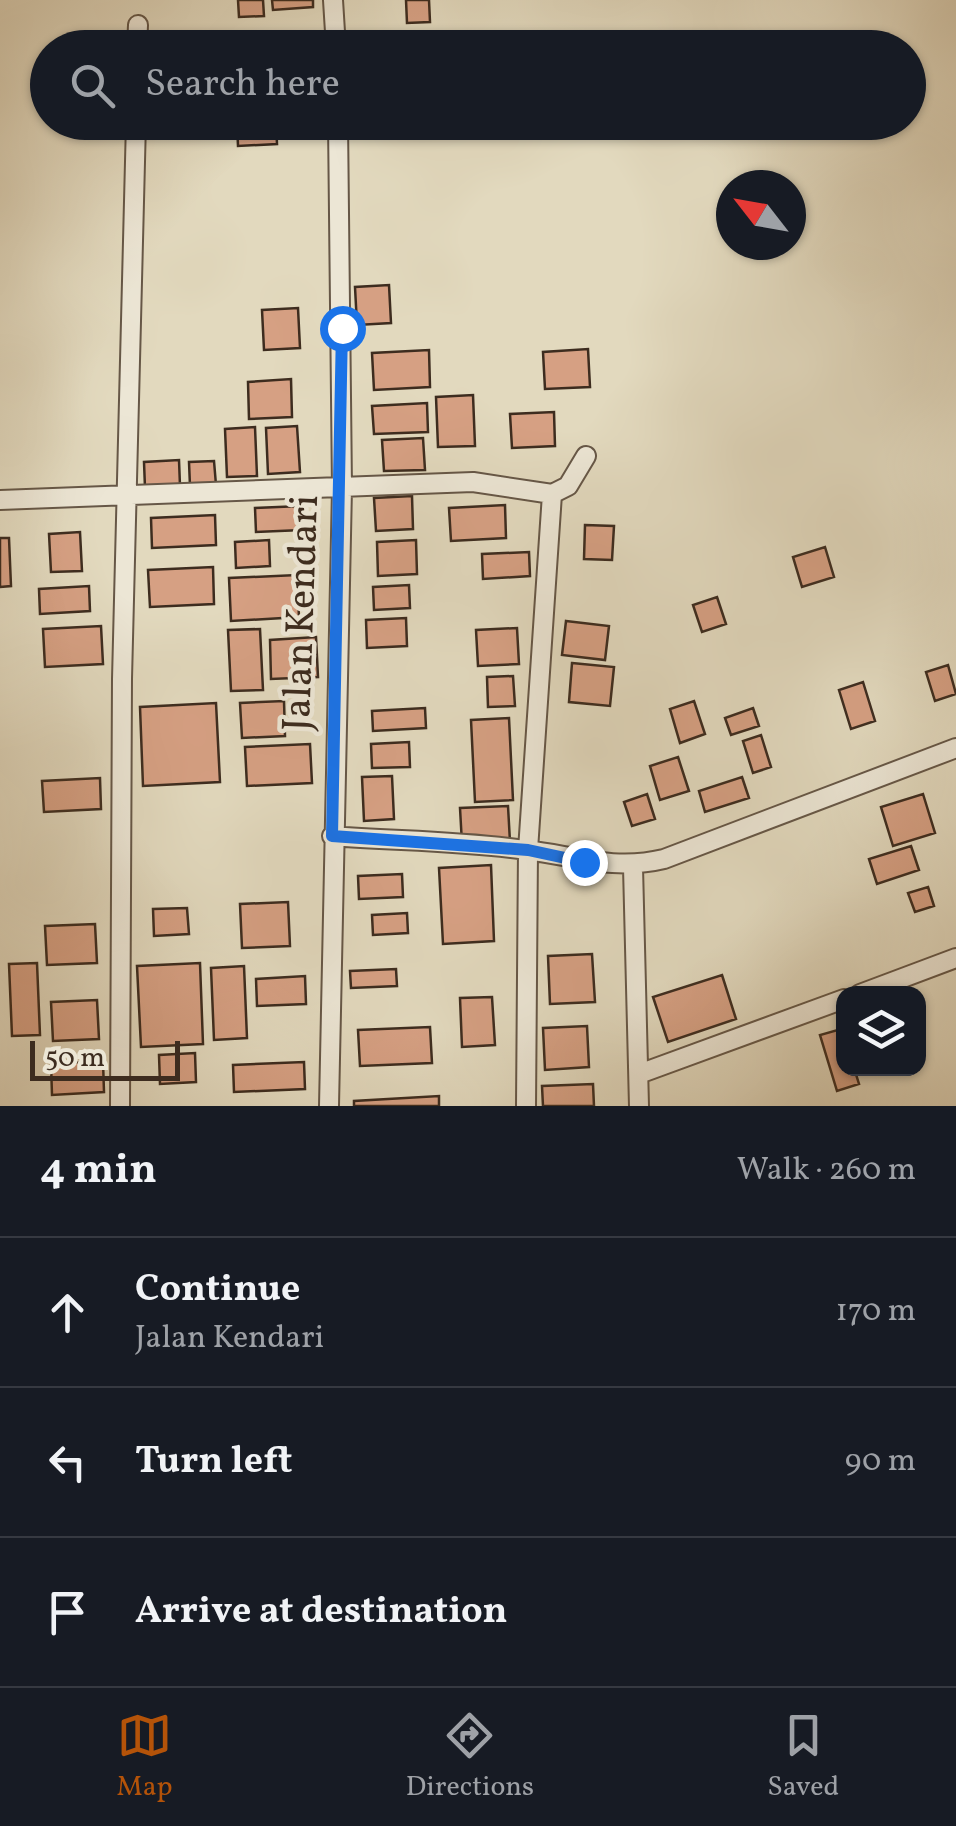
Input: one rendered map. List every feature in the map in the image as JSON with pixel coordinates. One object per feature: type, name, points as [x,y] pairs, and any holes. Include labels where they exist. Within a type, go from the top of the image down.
[{"type":"street","points":[[333,0],[335,30]]},
{"type":"street","points":[[138,25],[138,30]]},
{"type":"street","points":[[120,1106],[136,140]]},
{"type":"street","name":"Jalan Kendari","points":[[328,1106],[342,488],[338,140]]},
{"type":"street","points":[[0,500],[473,482],[552,494],[568,486],[586,456]]},
{"type":"street","points":[[526,1106],[528,850],[552,494]]},
{"type":"street","points":[[332,836],[528,850],[584,862],[633,866],[664,859],[956,748]]},
{"type":"street","points":[[633,866],[639,1106]]},
{"type":"street","points":[[881,986],[956,958]]},
{"type":"street","points":[[640,1074],[836,1003]]},
{"type":"building","points":[[238,0],[263,0],[264,16],[239,17]]},
{"type":"building","points":[[272,0],[313,0],[313,7],[273,10]]},
{"type":"building","points":[[406,0],[429,0],[430,22],[407,23]]},
{"type":"building","points":[[238,140],[277,140],[277,144],[238,146]]},
{"type":"building","points":[[389,285],[391,323],[357,325],[355,287]]},
{"type":"building","points":[[298,308],[300,348],[264,350],[262,310]]},
{"type":"building","points":[[588,349],[590,387],[545,389],[543,352]]},
{"type":"building","points":[[429,350],[430,387],[374,390],[372,353]]},
{"type":"building","points":[[291,379],[292,417],[249,419],[248,382]]},
{"type":"building","points":[[473,395],[475,446],[438,447],[436,397]]},
{"type":"building","points":[[427,403],[428,432],[374,434],[372,406]]},
{"type":"building","points":[[554,412],[555,446],[512,448],[510,414]]},
{"type":"building","points":[[297,426],[300,472],[268,474],[266,428]]},
{"type":"building","points":[[255,427],[257,476],[227,477],[225,429]]},
{"type":"building","points":[[423,438],[425,470],[384,471],[382,440]]},
{"type":"building","points":[[179,460],[180,486],[145,488],[144,462]]},
{"type":"building","points":[[214,461],[216,485],[190,486],[189,462]]},
{"type":"building","points":[[412,496],[413,529],[376,531],[374,498]]},
{"type":"building","points":[[505,505],[506,538],[451,541],[449,508]]},
{"type":"building","points":[[301,506],[302,530],[256,532],[255,508]]},
{"type":"building","points":[[215,515],[216,545],[152,548],[151,518]]},
{"type":"building","points":[[585,525],[614,526],[612,560],[584,559]]},
{"type":"building","points":[[80,532],[82,571],[51,572],[49,534]]},
{"type":"building","points":[[0,538],[9,538],[11,586],[0,587]]},
{"type":"building","points":[[269,540],[270,566],[236,568],[235,542]]},
{"type":"building","points":[[416,540],[417,574],[378,576],[377,542]]},
{"type":"building","points":[[825,547],[834,577],[802,587],[793,557]]},
{"type":"building","points":[[529,552],[530,576],[483,579],[482,554]]},
{"type":"building","points":[[213,567],[214,604],[150,607],[148,570]]},
{"type":"building","points":[[297,575],[299,617],[231,621],[229,578]]},
{"type":"building","points":[[409,585],[410,608],[374,610],[373,587]]},
{"type":"building","points":[[89,586],[90,611],[40,614],[39,589]]},
{"type":"building","points":[[717,597],[726,624],[702,632],[693,605]]},
{"type":"building","points":[[406,618],[407,646],[367,648],[366,620]]},
{"type":"building","points":[[566,621],[609,626],[605,660],[562,655]]},
{"type":"building","points":[[101,626],[103,664],[45,667],[43,629]]},
{"type":"building","points":[[517,628],[519,664],[478,666],[476,630]]},
{"type":"building","points":[[260,629],[263,690],[231,691],[228,630]]},
{"type":"building","points":[[316,637],[318,677],[271,679],[270,640]]},
{"type":"building","points":[[572,663],[614,667],[610,706],[569,702]]},
{"type":"building","points":[[948,665],[956,694],[935,701],[926,672]]},
{"type":"building","points":[[513,676],[515,706],[488,707],[487,677]]},
{"type":"building","points":[[863,682],[875,721],[851,729],[839,690]]},
{"type":"building","points":[[284,701],[285,736],[242,738],[240,703]]},
{"type":"building","points":[[694,701],[705,734],[680,743],[670,709]]},
{"type":"building","points":[[216,703],[220,782],[143,786],[140,707]]},
{"type":"building","points":[[425,708],[426,728],[373,731],[372,711]]},
{"type":"building","points":[[753,708],[759,726],[731,735],[725,718]]},
{"type":"building","points":[[509,718],[513,800],[475,802],[471,720]]},
{"type":"building","points":[[761,735],[771,767],[753,773],[743,741]]},
{"type":"building","points":[[409,742],[410,767],[372,768],[371,744]]},
{"type":"building","points":[[310,744],[312,783],[247,786],[245,747]]},
{"type":"building","points":[[678,757],[689,791],[660,800],[650,766]]},
{"type":"building","points":[[392,776],[394,819],[364,821],[362,777]]},
{"type":"building","points":[[742,777],[749,798],[705,812],[699,791]]},
{"type":"building","points":[[100,778],[101,809],[44,812],[42,781]]},
{"type":"building","points":[[647,794],[655,819],[632,826],[624,802]]},
{"type":"building","points":[[923,794],[935,833],[893,846],[881,807]]},
{"type":"building","points":[[508,806],[510,842],[462,844],[460,808]]},
{"type":"building","points":[[911,846],[919,870],[877,884],[869,859]]},
{"type":"building","points":[[491,865],[494,941],[443,944],[439,868]]},
{"type":"building","points":[[402,874],[403,897],[359,899],[358,876]]},
{"type":"building","points":[[928,887],[934,906],[915,912],[908,893]]},
{"type":"building","points":[[288,902],[290,946],[242,948],[240,904]]},
{"type":"building","points":[[187,908],[189,934],[154,936],[153,909]]},
{"type":"building","points":[[407,913],[408,933],[373,935],[372,915]]},
{"type":"building","points":[[95,924],[97,963],[47,965],[45,926]]},
{"type":"building","points":[[592,954],[595,1002],[550,1004],[548,956]]},
{"type":"building","points":[[37,963],[40,1035],[12,1036],[9,964]]},
{"type":"building","points":[[200,963],[203,1044],[141,1047],[137,966]]},
{"type":"building","points":[[244,966],[247,1038],[214,1040],[211,968]]},
{"type":"building","points":[[396,969],[397,986],[351,988],[350,971]]},
{"type":"building","points":[[722,975],[736,1019],[668,1042],[653,997]]},
{"type":"building","points":[[305,976],[306,1004],[257,1006],[256,979]]},
{"type":"building","points":[[492,997],[495,1045],[462,1047],[460,998]]},
{"type":"building","points":[[97,1000],[99,1039],[53,1041],[51,1002]]},
{"type":"building","points":[[587,1026],[589,1067],[545,1070],[543,1028]]},
{"type":"building","points":[[430,1027],[432,1063],[360,1066],[358,1030]]},
{"type":"building","points":[[836,1030],[836,1076],[856,1076],[859,1084],[837,1091],[820,1035]]},
{"type":"building","points":[[195,1053],[196,1082],[160,1084],[159,1055]]},
{"type":"building","points":[[103,1061],[104,1092],[52,1095],[51,1064]]},
{"type":"building","points":[[304,1062],[305,1089],[234,1092],[233,1065]]},
{"type":"building","points":[[593,1084],[594,1106],[543,1106],[542,1086]]},
{"type":"building","points":[[439,1096],[439,1106],[354,1106],[354,1101]]},
{"type":"route","points":[[342,328],[342,488],[332,836],[528,850],[584,862]]}]
